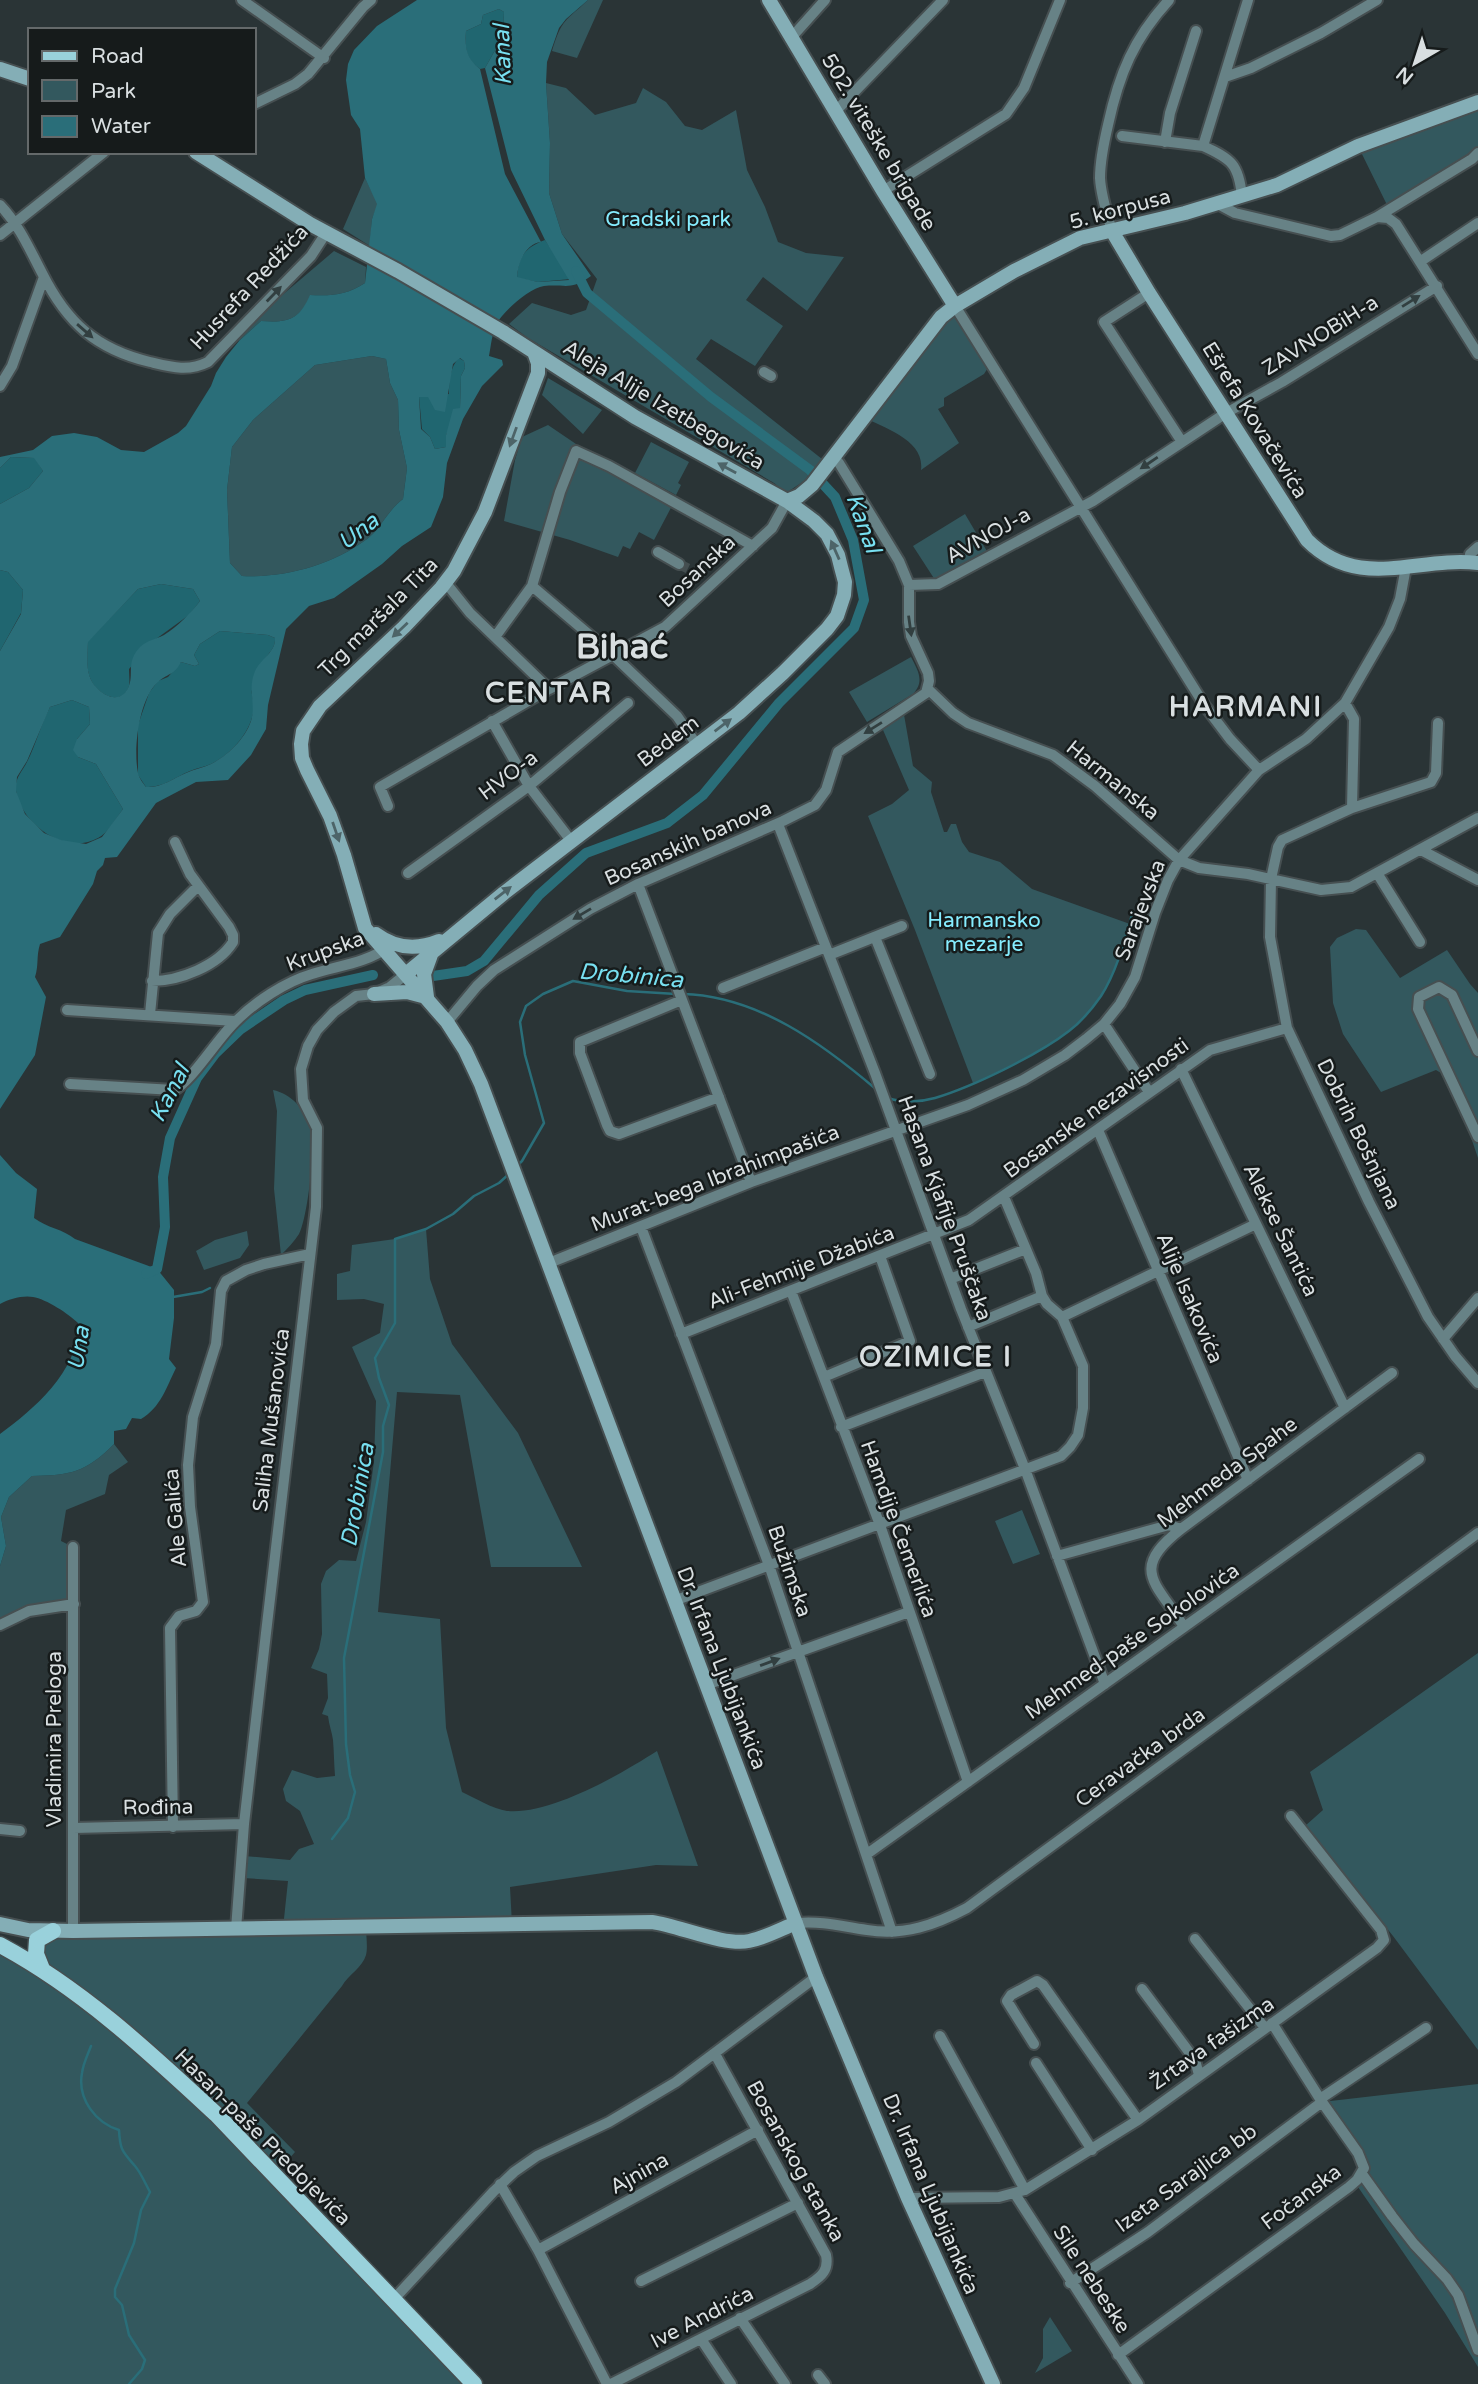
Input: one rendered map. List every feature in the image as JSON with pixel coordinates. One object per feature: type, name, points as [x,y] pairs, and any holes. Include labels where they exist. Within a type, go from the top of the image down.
[{"type":"main road","name":"502. viteške brigade","points":[[769,0],[955,306]]},
{"type":"main road","points":[[0,69],[28,78]]},
{"type":"main road","name":"5. korpusa","points":[[787,501],[799,496],[812,485],[941,317],[1014,271],[1070,243],[1218,204],[1277,185],[1358,146],[1478,102]]},
{"type":"main road","name":"Aleja Alije Izetbegovića","points":[[199,154],[326,233],[438,293],[635,417],[787,501]]},
{"type":"main road","name":"Ešrefa Kovačevića","points":[[1112,231],[1307,540],[1316,549],[1340,563],[1372,570],[1473,562]]},
{"type":"main road","points":[[528,348],[538,363],[538,373],[555,366]]},
{"type":"main road","name":"Trg maršala Tita","points":[[363,920],[330,816],[307,771],[301,744],[303,731],[307,722],[331,695],[404,627],[454,571],[485,512],[538,373]]},
{"type":"main road","points":[[810,517],[808,503],[812,485]]},
{"type":"main road","name":"Bedem","points":[[406,974],[450,936],[738,713],[827,629],[837,616],[844,595],[845,582],[838,555],[827,534],[810,517],[787,501]]},
{"type":"main road","name":"Dr. Irfana Ljubijankića","points":[[363,920],[370,936],[388,947],[406,974],[447,1022],[465,1050],[481,1084],[816,1977],[908,2197],[993,2384]]},
{"type":"main road","points":[[388,947],[428,945],[450,936]]},
{"type":"main road","points":[[374,994],[407,992],[428,998],[424,974],[434,950]]},
{"type":"main road","points":[[0,1924],[28,1930],[73,1931],[652,1922],[732,1942],[750,1941],[796,1923]]},
{"type":"main road","points":[[0,1943],[28,1930]]},
{"type":"main road","points":[[42,1969],[36,1954],[37,1940],[53,1931]]},
{"type":"main road","name":"Hasan-paše Predojevića","points":[[0,1943],[42,1969],[105,2015],[217,2115],[474,2384]]},
{"type":"street","points":[[242,0],[324,58]]},
{"type":"street","points":[[256,103],[295,84],[308,74],[371,0]]},
{"type":"street","points":[[792,38],[825,0]]},
{"type":"street","points":[[835,112],[943,0]]},
{"type":"street","points":[[883,191],[1006,114],[1024,88],[1060,0]]},
{"type":"street","points":[[1112,231],[1100,176],[1114,97],[1139,36],[1169,0]]},
{"type":"street","points":[[1203,146],[1248,0]]},
{"type":"street","points":[[1225,77],[1321,33],[1377,0]]},
{"type":"street","points":[[1165,142],[1170,113],[1196,31]]},
{"type":"street","points":[[1122,136],[1203,146],[1227,158],[1236,166],[1242,197]]},
{"type":"street","points":[[1218,204],[1235,213],[1331,236],[1340,235],[1377,217],[1478,153]]},
{"type":"street","points":[[0,235],[102,154]]},
{"type":"street","name":"Husrefa Redžića","points":[[0,205],[17,223],[44,278],[75,323],[100,344],[114,351],[176,368],[192,368],[208,362],[311,256],[326,233]]},
{"type":"street","points":[[1377,217],[1388,218],[1396,225],[1437,285],[1478,354]]},
{"type":"street","points":[[1421,261],[1478,223]]},
{"type":"street","points":[[0,386],[12,366],[44,278]]},
{"type":"street","name":"ZAVNOBiH-a","points":[[1082,507],[1226,413],[1282,382],[1437,285]]},
{"type":"street","points":[[1149,293],[1104,322],[1182,442]]},
{"type":"street","points":[[955,306],[1205,706],[1259,770]]},
{"type":"street","points":[[495,637],[532,586],[560,492],[576,451],[609,466],[753,546]]},
{"type":"street","points":[[830,461],[839,463],[899,561],[909,585],[910,629],[928,673],[928,689]]},
{"type":"street","name":"Bosanska","points":[[388,806],[380,787],[495,726],[549,689],[665,627],[772,528],[787,501]]},
{"type":"street","name":"AVNOJ-a","points":[[909,585],[938,584],[1082,507]]},
{"type":"street","points":[[1473,562],[1470,554],[1478,547]]},
{"type":"street","points":[[658,552],[679,564]]},
{"type":"street","name":"Sarajevska","points":[[896,1129],[968,1105],[1023,1080],[1065,1055],[1104,1024],[1121,1004],[1135,977],[1155,913],[1179,860],[1259,770],[1306,738],[1345,703],[1389,626],[1400,599],[1406,567]]},
{"type":"street","points":[[446,583],[464,607],[549,689]]},
{"type":"street","points":[[532,586],[613,655],[677,716],[696,745]]},
{"type":"street","name":"Bosanskih banova","points":[[447,1022],[494,970],[590,909],[638,884],[778,824],[815,805],[823,797],[835,758],[844,746],[922,698],[928,689]]},
{"type":"street","name":"Harmanska","points":[[928,689],[968,723],[1046,750],[1070,766],[1179,860],[1199,868],[1331,891],[1351,887],[1478,818]]},
{"type":"street","name":"HVO-a","points":[[408,873],[528,786],[628,703]]},
{"type":"street","points":[[1345,703],[1354,719],[1352,808]]},
{"type":"street","name":"Dobrih Bošnjana","points":[[1438,723],[1436,773],[1431,782],[1352,808],[1282,840],[1271,879],[1270,937],[1287,1028],[1427,1317],[1478,1382]]},
{"type":"street","points":[[495,726],[528,786],[572,842]]},
{"type":"street","name":"Hasana Kjafije Pruščaka","points":[[778,824],[875,1073],[985,1372],[1025,1469],[1105,1684]]},
{"type":"street","points":[[152,981],[163,981],[197,970],[214,961],[233,942],[229,927],[180,858],[175,842]]},
{"type":"street","points":[[1420,850],[1478,880]]},
{"type":"street","points":[[1377,873],[1420,942]]},
{"type":"street","points":[[638,884],[751,1182]]},
{"type":"street","points":[[150,1014],[158,933],[170,914],[198,886]]},
{"type":"street","points":[[723,988],[902,926]]},
{"type":"street","points":[[875,937],[930,1074]]},
{"type":"street","name":"Krupska","points":[[70,1084],[174,1090],[184,1083],[235,1021],[270,994],[309,975],[355,962],[388,947]]},
{"type":"street","name":"Saliha Mušanovića","points":[[236,1929],[244,1824],[316,1207],[318,1137],[300,1085],[303,1058],[317,1030],[334,1012],[356,996],[374,994],[390,987],[406,974]]},
{"type":"street","points":[[1478,1051],[1452,995],[1439,987],[1419,997],[1418,1009],[1473,1110],[1478,1137]]},
{"type":"street","points":[[681,999],[580,1042],[580,1053],[607,1125],[610,1132],[619,1135],[719,1097]]},
{"type":"street","points":[[67,1010],[235,1021]]},
{"type":"street","points":[[1104,1024],[1149,1092]]},
{"type":"street","name":"Bosanske nezavisnosti","points":[[935,1236],[969,1220],[1004,1197],[1210,1050],[1287,1028]]},
{"type":"street","name":"Alekse Šantića","points":[[1181,1069],[1345,1408]]},
{"type":"street","name":"Murat-bega Ibrahimpašića","points":[[549,1263],[751,1182],[896,1129]]},
{"type":"street","name":"Alije Isakovića","points":[[1098,1130],[1248,1480]]},
{"type":"street","points":[[674,1601],[1061,1456],[1070,1447],[1078,1435],[1083,1408],[1083,1366],[1062,1317],[1042,1296],[1004,1197]]},
{"type":"street","points":[[1062,1317],[1256,1224]]},
{"type":"street","name":"Bužimska","points":[[641,1227],[769,1565],[892,1932]]},
{"type":"street","name":"Ali-Fehmije Džabića","points":[[681,1334],[935,1236]]},
{"type":"street","points":[[950,1279],[1026,1249]]},
{"type":"street","name":"Ale Galića","points":[[173,1827],[170,1628],[178,1616],[196,1611],[203,1602],[190,1507],[188,1465],[193,1417],[216,1344],[221,1291],[226,1282],[246,1270],[310,1254]]},
{"type":"street","points":[[824,1377],[910,1341],[880,1256]]},
{"type":"street","name":"Hamdije Čemerlića","points":[[791,1291],[880,1525],[968,1782]]},
{"type":"street","points":[[968,1326],[1042,1296]]},
{"type":"street","points":[[1443,1339],[1478,1298]]},
{"type":"street","points":[[842,1427],[985,1372]]},
{"type":"street","name":"Mehmeda Spahe","points":[[1184,1628],[1151,1576],[1150,1564],[1160,1547],[1392,1373]]},
{"type":"street","name":"Mehmed-paše Sokolovića","points":[[867,1854],[1419,1459]]},
{"type":"street","points":[[1057,1556],[1168,1525],[1181,1529]]},
{"type":"street","name":"Ceravačka brda","points":[[796,1923],[821,1921],[892,1932],[914,1930],[967,1908],[1478,1533]]},
{"type":"street","name":"Vladimira Preloga","points":[[73,1547],[73,1931]]},
{"type":"street","points":[[0,1625],[29,1611],[74,1604]]},
{"type":"street","points":[[706,1685],[909,1612]]},
{"type":"street","name":"Žrtava fašizma","points":[[908,2197],[999,2197],[1020,2192],[1138,2120],[1377,1948],[1384,1940],[1381,1930],[1291,1816]]},
{"type":"street","name":"Rođina","points":[[73,1828],[244,1824]]},
{"type":"street","points":[[0,1829],[20,1831]]},
{"type":"street","name":"Fočanska","points":[[1118,2355],[1349,2187],[1362,2174],[1364,2168],[1359,2152],[1269,2026],[1195,1939]]},
{"type":"street","points":[[394,2299],[500,2184],[537,2156],[609,2122],[676,2081],[816,1977]]},
{"type":"street","points":[[1034,2044],[1007,2001],[1037,1981],[1043,1985],[1138,2120]]},
{"type":"street","points":[[1142,1989],[1195,2060],[1199,2075]]},
{"type":"street","name":"Izeta Sarajlica bb","points":[[1070,2283],[1147,2232],[1321,2101],[1426,2028]]},
{"type":"street","name":"Sile nebeske","points":[[940,2036],[1070,2283],[1138,2384]]},
{"type":"street","name":"Bosanskog stanka","points":[[715,2054],[826,2255],[828,2263],[825,2271],[810,2284]]},
{"type":"street","points":[[1036,2063],[1092,2150]]},
{"type":"street","name":"Ajnina","points":[[538,2250],[758,2130]]},
{"type":"street","points":[[1362,2174],[1406,2235],[1447,2279],[1458,2295],[1478,2350]]},
{"type":"street","points":[[500,2184],[609,2384]]},
{"type":"street","points":[[641,2281],[798,2203]]},
{"type":"street","name":"Ive Andrića","points":[[609,2384],[810,2284]]},
{"type":"street","points":[[740,2318],[785,2384]]},
{"type":"street","points":[[701,2339],[731,2384]]},
{"type":"green space","points":[[588,0],[603,0],[577,58],[552,51],[562,26]]},
{"type":"green space","name":"Gradski park","points":[[546,83],[566,88],[595,115],[636,103],[643,88],[666,102],[685,126],[702,130],[736,110],[747,170],[778,242],[806,253],[844,257],[807,311],[763,277],[746,300],[783,326],[755,366],[711,339],[696,359],[822,459],[804,481],[786,493],[774,483],[528,338],[509,324],[532,303],[571,315],[586,310],[597,279],[562,234],[549,193],[550,143]]},
{"type":"green space","points":[[1478,102],[1478,156],[1390,211],[1358,146]]},
{"type":"green space","points":[[365,178],[378,204],[372,219],[370,246],[343,229]]},
{"type":"green space","points":[[334,251],[366,267],[365,283],[339,294],[311,295],[302,310],[292,318],[261,321],[239,341],[234,336]]},
{"type":"green space","points":[[955,306],[991,363],[984,374],[944,398],[944,406],[938,409],[959,443],[921,470],[921,460],[910,443],[863,417]]},
{"type":"green space","points":[[372,356],[386,359],[390,383],[398,400],[399,430],[407,468],[403,499],[372,535],[339,556],[291,572],[242,576],[230,563],[227,490],[232,447],[253,420],[315,365]]},
{"type":"green space","points":[[548,378],[602,410],[583,434],[542,395]]},
{"type":"green space","points":[[548,425],[576,444],[576,451],[674,502],[654,540],[639,532],[630,549],[623,546],[618,557],[504,521],[522,437]]},
{"type":"green space","points":[[651,442],[689,462],[678,483],[681,485],[676,495],[635,473]]},
{"type":"green space","points":[[965,514],[988,553],[937,583],[913,546]]},
{"type":"green space","points":[[911,657],[919,676],[917,689],[867,722],[849,692]]},
{"type":"green space","name":"Harmansko mezarje","points":[[903,709],[913,766],[932,782],[931,792],[944,832],[947,832],[951,824],[956,824],[962,842],[969,852],[1000,862],[1032,889],[1130,924],[1111,978],[1090,1011],[1076,1025],[1044,1048],[973,1083],[868,816],[892,804],[909,790],[880,723]]},
{"type":"green space","points":[[1356,929],[1366,930],[1400,978],[1447,950],[1478,993],[1478,1158],[1451,1079],[1436,1070],[1381,1092],[1343,1034],[1333,1003],[1330,947],[1337,938]]},
{"type":"green space","points":[[273,1090],[291,1098],[300,1108],[312,1135],[310,1180],[302,1225],[297,1237],[281,1255],[274,1189],[277,1111]]},
{"type":"green space","points":[[426,1229],[430,1279],[452,1344],[518,1433],[582,1567],[491,1567],[460,1395],[397,1392],[378,1612],[440,1619],[446,1728],[462,1792],[502,1810],[525,1811],[544,1807],[585,1791],[657,1751],[698,1866],[656,1865],[510,1887],[512,1924],[366,1927],[367,1952],[362,1963],[247,2103],[295,2152],[275,2175],[474,2384],[0,2384],[0,1945],[21,1956],[45,1946],[53,1931],[283,1928],[288,1881],[243,1878],[244,1856],[290,1860],[299,1849],[314,1844],[300,1811],[286,1801],[283,1789],[292,1770],[317,1778],[335,1776],[332,1734],[328,1716],[322,1714],[328,1698],[327,1674],[311,1668],[322,1634],[321,1584],[326,1571],[339,1560],[356,1561],[366,1522],[374,1461],[376,1401],[352,1347],[380,1333],[384,1304],[364,1299],[337,1300],[337,1274],[350,1271],[352,1245],[395,1239]]},
{"type":"green space","points":[[247,1231],[249,1245],[240,1258],[204,1270],[196,1251],[215,1240]]},
{"type":"green space","points":[[114,1444],[128,1462],[109,1475],[105,1494],[66,1510],[61,1541],[73,1547],[74,1604],[29,1611],[0,1625],[0,1566],[6,1546],[1,1517],[9,1497],[32,1476],[57,1475],[86,1467]]},
{"type":"green space","points":[[1022,1510],[1040,1554],[1013,1564],[995,1521]]},
{"type":"green space","points":[[1478,1653],[1478,2050],[1393,1936],[1305,1826],[1323,1810],[1310,1772]]},
{"type":"green space","points":[[1478,2084],[1478,2367],[1445,2313],[1358,2187],[1357,2180],[1364,2168],[1322,2102]]},
{"type":"green space","points":[[1050,2317],[1072,2351],[1035,2373],[1043,2358],[1043,2329]]},
{"type":"shaded area","points":[[499,9],[504,12],[503,36],[485,68],[480,69],[471,61],[467,52],[466,31],[481,24],[483,15]]},
{"type":"shaded area","points":[[545,240],[571,279],[538,282],[517,278],[524,253]]},
{"type":"shaded area","points":[[459,358],[464,361],[465,368],[461,376],[460,408],[446,435],[446,447],[435,449],[430,437],[422,429],[419,397],[449,394],[452,370]]},
{"type":"shaded area","points":[[11,457],[35,458],[43,471],[29,488],[0,504],[0,468]]},
{"type":"shaded area","points":[[0,570],[8,572],[23,590],[21,613],[0,651]]},
{"type":"shaded area","points":[[161,584],[193,589],[200,601],[189,615],[156,639],[129,669],[126,693],[115,697],[104,694],[94,685],[89,675],[88,641],[138,589]]},
{"type":"shaded area","points":[[220,631],[275,638],[275,643],[261,665],[253,685],[254,706],[250,724],[234,748],[219,760],[163,784],[146,787],[138,775],[138,725],[149,693],[158,681],[168,677],[181,662],[195,666],[199,664],[194,655],[200,644]]},
{"type":"shaded area","points":[[72,700],[89,707],[90,724],[77,739],[78,757],[96,764],[123,809],[105,833],[86,843],[60,840],[36,826],[20,804],[16,791],[17,779],[50,707]]},
{"type":"water","points":[[417,0],[588,0],[559,28],[547,62],[546,83],[550,143],[549,193],[562,234],[591,276],[573,285],[544,286],[531,291],[500,318],[494,331],[489,356],[502,360],[503,365],[482,386],[463,419],[447,463],[443,497],[431,527],[334,598],[309,606],[286,629],[268,705],[266,729],[251,755],[228,780],[196,782],[156,803],[117,857],[105,858],[93,884],[60,937],[40,944],[35,977],[46,997],[35,1055],[0,1109],[0,651],[21,614],[23,590],[8,572],[0,570],[0,504],[29,488],[43,471],[34,458],[11,457],[0,468],[0,457],[33,450],[52,436],[74,433],[97,437],[121,450],[144,452],[186,426],[226,357],[261,321],[292,318],[302,310],[310,295],[339,294],[365,283],[372,219],[377,204],[365,178],[360,129],[351,115],[346,80],[348,64],[354,50],[377,26]],"holes":[[[499,9],[504,12],[503,36],[485,68],[511,170],[545,240],[569,280],[538,282],[517,277],[523,255],[531,246],[541,242],[505,174],[480,69],[467,52],[466,31],[481,24],[483,15]],[[372,356],[386,359],[390,383],[398,400],[399,430],[407,468],[403,499],[372,535],[339,556],[291,572],[242,576],[230,563],[227,490],[232,447],[253,420],[315,365]],[[460,358],[464,361],[465,368],[461,376],[460,408],[453,409],[446,435],[446,447],[435,449],[430,437],[421,429],[419,397],[428,397],[435,410],[445,412],[453,364]],[[161,584],[193,589],[200,601],[174,628],[140,647],[131,663],[131,678],[125,693],[117,697],[108,696],[97,688],[90,678],[88,642],[138,589]],[[220,631],[275,638],[273,648],[254,674],[251,721],[240,740],[229,752],[211,764],[162,785],[146,787],[138,773],[136,751],[139,725],[146,701],[157,683],[176,670],[181,662],[195,666],[199,664],[194,655],[200,644]],[[72,700],[89,707],[90,724],[77,739],[73,750],[78,757],[96,764],[123,809],[102,837],[86,844],[61,840],[44,833],[25,814],[16,791],[17,777],[27,761],[50,707]]]},
{"type":"water","name":"Una","points":[[0,1155],[16,1173],[37,1189],[34,1218],[75,1239],[157,1269],[174,1290],[169,1359],[176,1368],[154,1409],[141,1419],[132,1418],[126,1429],[114,1431],[114,1444],[104,1454],[77,1470],[57,1475],[32,1476],[9,1497],[1,1517],[6,1546],[0,1566],[0,1434],[27,1413],[63,1372],[77,1340],[78,1323],[57,1307],[33,1297],[16,1298],[0,1304]]},
{"type":"waterway","name":"Kanal","points":[[433,976],[467,971],[484,961],[539,895],[586,853],[667,823],[703,795],[779,703],[854,628],[864,600],[853,540],[835,497],[810,470],[711,397],[587,293],[576,271]]},
{"type":"waterway","name":"Drobinica","points":[[888,1098],[918,1101],[950,1093],[1023,1060],[1069,1031],[1090,1010],[1107,986],[1120,955],[1133,911]]},
{"type":"waterway","name":"Kanal","points":[[146,1274],[157,1269],[165,1227],[163,1177],[170,1138],[197,1078],[215,1054],[241,1029],[284,1000],[305,990],[373,975]]},
{"type":"waterway","name":"Drobinica","points":[[517,1166],[544,1123],[525,1055],[520,1022],[526,1006],[543,994],[573,981],[627,991],[676,994]]},
{"type":"waterway","name":"Drobinica","points":[[683,994],[737,1003],[763,1013],[812,1040],[877,1090]]},
{"type":"waterway","name":"Drobinica","points":[[332,1839],[348,1818],[355,1792],[346,1744],[344,1658],[383,1452],[383,1426],[389,1405],[375,1358],[395,1323],[395,1239],[426,1229],[453,1214],[474,1196],[499,1183],[510,1173]]},
{"type":"waterway","name":"Drobinica","points":[[173,1297],[210,1288]]},
{"type":"waterway","name":"Drobinica","points":[[91,2046],[82,2073],[85,2101],[103,2122],[119,2130],[123,2151],[150,2192],[141,2210],[134,2243],[115,2289],[115,2297],[122,2305],[129,2335],[145,2360],[142,2369],[129,2384]]},
{"type":"tunnel","points":[[679,564],[699,574]]},
{"type":"district","name":"Bihać","points":[[622,646]]},
{"type":"district","name":"CENTAR","points":[[549,692]]},
{"type":"district","name":"HARMANI","points":[[1246,706]]},
{"type":"district","name":"OZIMICE I","points":[[936,1356]]}]
